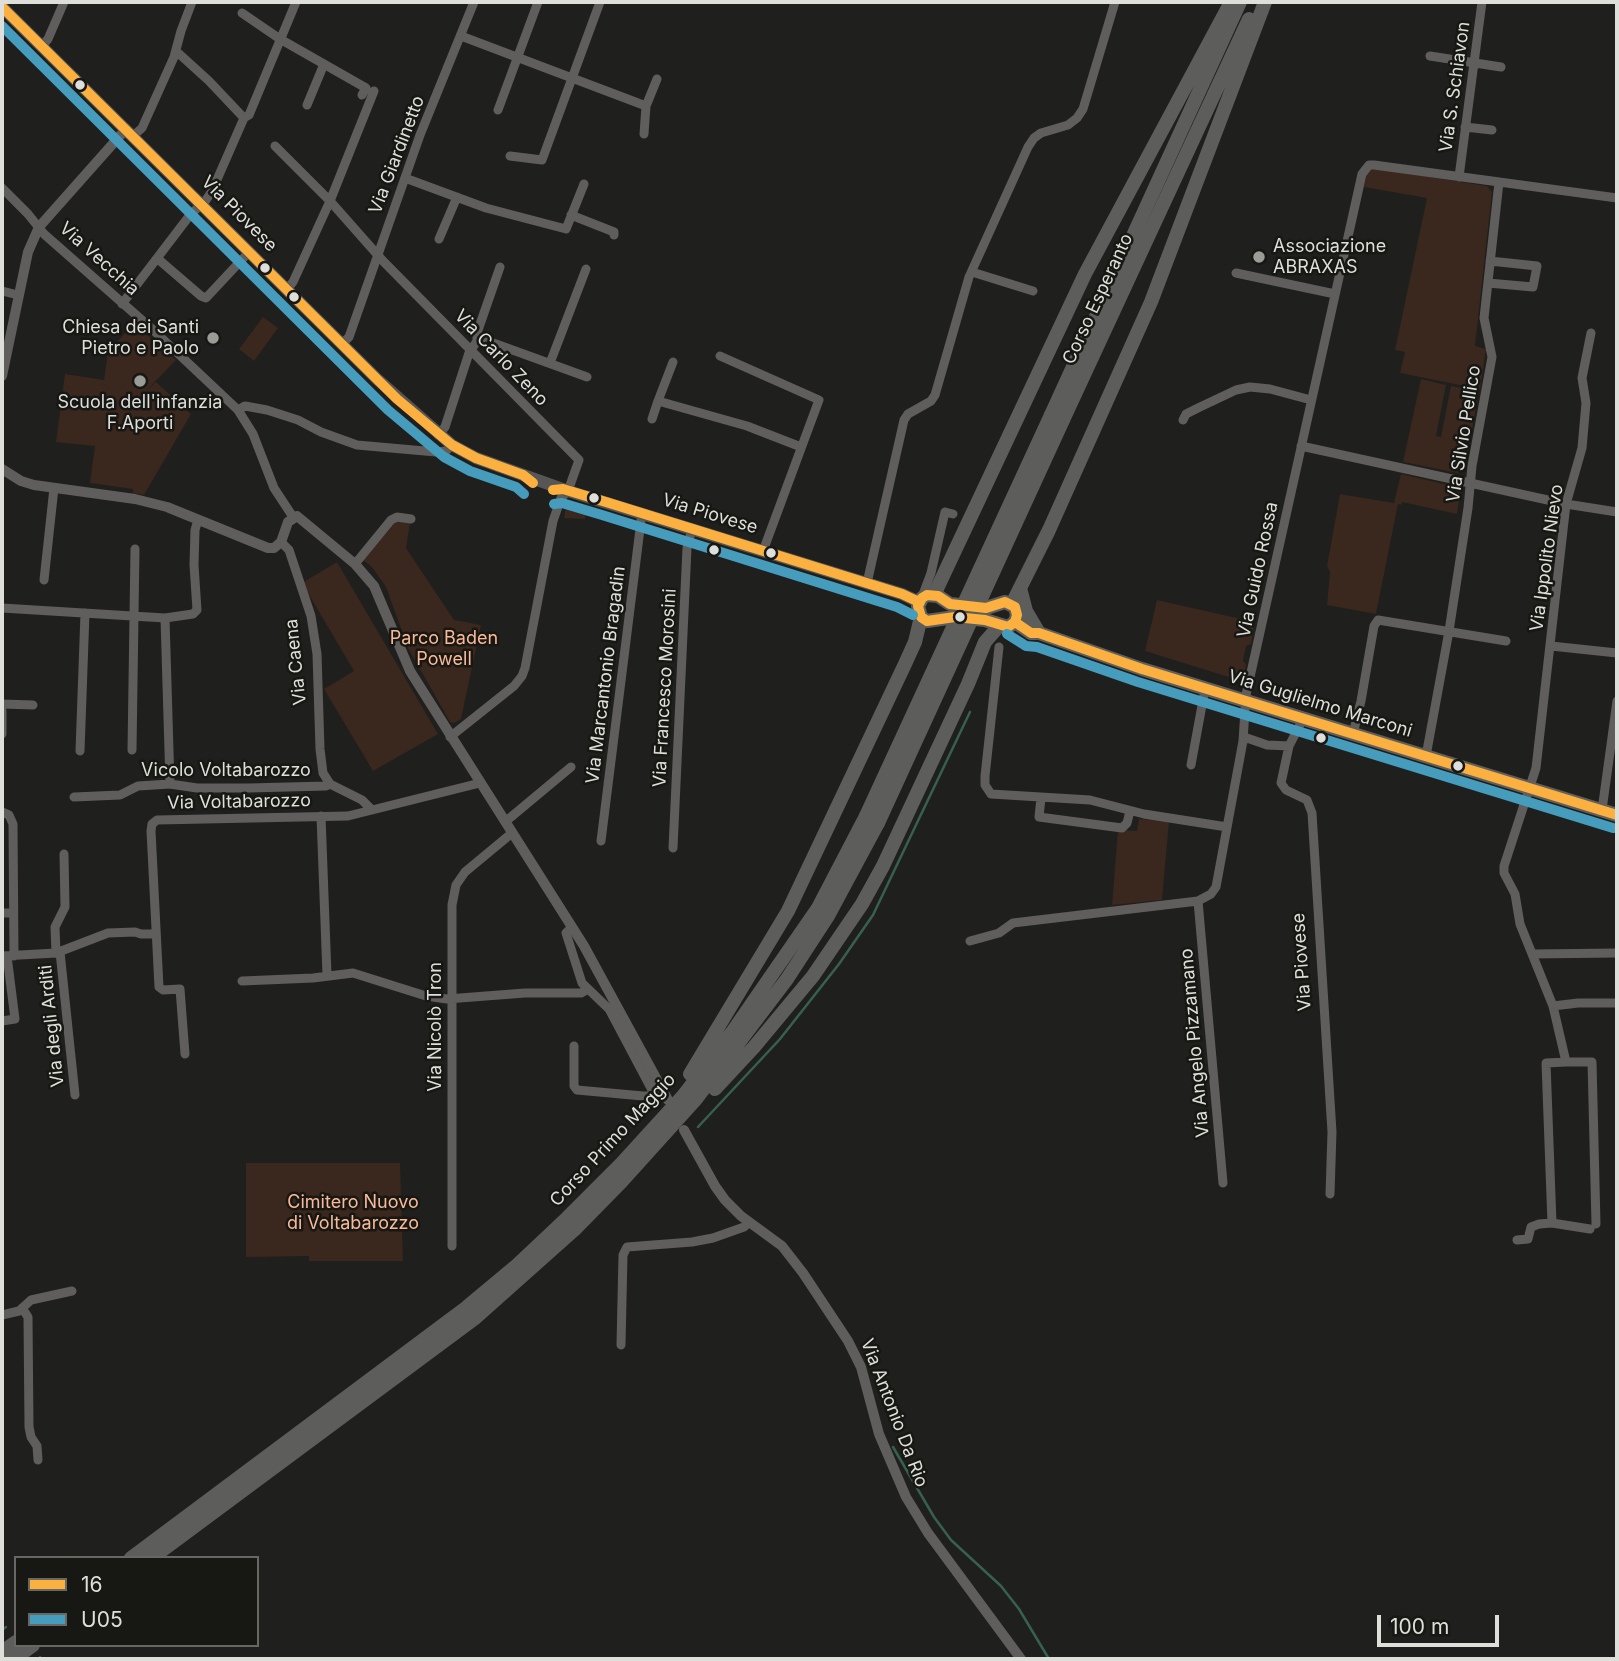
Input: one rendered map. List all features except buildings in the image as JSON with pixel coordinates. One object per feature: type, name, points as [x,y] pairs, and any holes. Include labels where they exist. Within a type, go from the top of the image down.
[{"type":"highway","points":[[925,598],[1085,274],[1231,2]]},
{"type":"highway","name":"Corso Esperanto","points":[[968,611],[1057,417],[1240,2]]},
{"type":"highway","name":"Corso Esperanto","points":[[1057,417],[1257,2]]},
{"type":"highway","points":[[1012,604],[1049,530],[1151,302],[1265,2]]},
{"type":"highway","points":[[1020,588],[1026,611],[1039,634]]},
{"type":"highway","name":"Corso Primo Maggio","points":[[155,1556],[474,1319],[575,1228],[683,1096],[823,912],[866,816],[968,611]]},
{"type":"highway","points":[[626,1167],[681,1088],[778,929],[905,664],[915,642],[920,617]]},
{"type":"highway","points":[[626,1167],[677,1130],[754,1047],[839,941],[883,866],[985,642],[999,626]]},
{"type":"highway","name":"Corso Primo Maggio","points":[[134,1556],[467,1307],[626,1167]]},
{"type":"highway","points":[[14,1659],[30,1647]]},
{"type":"main road","name":"Via Piovese","points":[[2,7],[397,399],[452,445],[476,458],[568,491],[867,583],[955,605],[986,608],[1005,602],[1012,604]]},
{"type":"main road","points":[[925,598],[920,617],[933,621],[955,617],[985,620],[1007,627],[1014,622],[1017,615],[1012,604]]},
{"type":"main road","name":"Via Guglielmo Marconi","points":[[1014,622],[1031,633],[1205,689],[1617,815]]},
{"type":"street","points":[[2,7],[5,2]]},
{"type":"street","points":[[42,46],[48,39],[64,2]]},
{"type":"street","points":[[2,376],[28,252],[38,227],[129,132],[142,128],[176,51],[192,2]]},
{"type":"street","points":[[122,304],[190,215],[212,191],[244,118],[249,115],[296,2]]},
{"type":"street","name":"Via Giardinetto","points":[[275,146],[378,254],[474,2]]},
{"type":"street","points":[[498,110],[538,2]]},
{"type":"street","points":[[510,156],[542,160],[600,2]]},
{"type":"street","points":[[867,583],[904,419],[931,401],[935,395],[972,272],[1034,138],[1050,129],[1068,125],[1083,109],[1115,2]]},
{"type":"street","name":"Via S. Schiavon","points":[[1459,177],[1482,2]]},
{"type":"street","points":[[242,13],[280,39],[366,88],[362,95]]},
{"type":"street","points":[[461,36],[646,106]]},
{"type":"street","points":[[176,51],[244,118]]},
{"type":"street","points":[[1430,56],[1501,67]]},
{"type":"street","points":[[307,105],[324,64]]},
{"type":"street","points":[[644,134],[646,106],[657,79]]},
{"type":"street","points":[[286,290],[293,282],[330,201],[374,91]]},
{"type":"street","points":[[1465,127],[1492,130]]},
{"type":"street","name":"Via Guido Rossa","points":[[1245,701],[1365,168],[1369,165],[1459,177]]},
{"type":"street","points":[[1459,177],[1617,198]]},
{"type":"street","points":[[405,178],[486,208],[566,229],[584,184]]},
{"type":"street","name":"Via Silvio Pellico","points":[[1426,756],[1449,631],[1492,357],[1484,327],[1499,182]]},
{"type":"street","name":"Via Vecchia","points":[[2,188],[38,227],[238,410],[247,422],[274,488],[293,517],[299,517],[355,564],[374,586],[404,660],[450,737]]},
{"type":"street","points":[[439,239],[457,197]]},
{"type":"street","points":[[571,215],[610,230],[614,235]]},
{"type":"street","points":[[158,259],[206,298],[249,252]]},
{"type":"street","points":[[342,344],[349,337],[378,254]]},
{"type":"street","name":"Via Carlo Zeno","points":[[378,254],[474,345],[579,460],[568,491]]},
{"type":"street","points":[[1488,283],[1534,287],[1537,266],[1490,261]]},
{"type":"street","points":[[438,435],[445,427],[500,267]]},
{"type":"street","points":[[550,363],[586,269]]},
{"type":"street","points":[[972,272],[1032,291]]},
{"type":"street","points":[[1236,273],[1335,294]]},
{"type":"street","points":[[2,291],[18,295]]},
{"type":"street","name":"Via Ippolito Nievo","points":[[1566,1062],[1553,1006],[1520,924],[1515,894],[1504,873],[1504,866],[1536,768],[1566,504],[1582,448],[1586,403],[1582,378],[1591,333]]},
{"type":"street","points":[[474,345],[485,340],[587,377]]},
{"type":"street","points":[[720,356],[819,400],[763,551]]},
{"type":"street","points":[[652,419],[673,362]]},
{"type":"street","points":[[1183,420],[1186,414],[1200,407],[1236,390],[1250,387],[1270,389],[1311,401]]},
{"type":"street","points":[[659,401],[747,426],[801,447]]},
{"type":"street","points":[[238,410],[245,406],[268,410],[357,445],[436,452],[446,450],[452,445]]},
{"type":"street","points":[[1301,446],[1566,504],[1617,512]]},
{"type":"street","points":[[2,469],[21,481],[148,502],[268,548],[274,548],[281,542],[286,525],[293,517]]},
{"type":"street","points":[[44,580],[54,488]]},
{"type":"street","points":[[568,491],[561,498],[553,521],[522,676],[514,686],[450,737],[572,927],[668,1100]]},
{"type":"street","points":[[925,598],[945,512],[953,514]]},
{"type":"street","name":"Via Marcantonio Bragadin","points":[[601,841],[642,513]]},
{"type":"street","points":[[355,564],[391,520],[397,517],[411,519]]},
{"type":"street","points":[[2,608],[184,617],[197,610],[194,565],[195,530],[198,520]]},
{"type":"street","name":"Via Francesco Morosini","points":[[673,848],[687,548],[692,529]]},
{"type":"street","name":"Via Caena","points":[[281,542],[289,550],[311,616],[317,654],[320,749],[323,772],[330,784]]},
{"type":"street","points":[[132,750],[135,549]]},
{"type":"street","points":[[80,751],[85,613]]},
{"type":"street","points":[[165,618],[170,784]]},
{"type":"street","points":[[1353,734],[1375,622],[1378,620],[1506,641]]},
{"type":"street","points":[[1551,646],[1617,653]]},
{"type":"street","points":[[999,648],[985,785],[991,794],[1090,800],[1130,811],[1227,827]]},
{"type":"street","points":[[1191,765],[1205,689]]},
{"type":"street","points":[[970,941],[999,933],[1013,923],[1198,901],[1211,894],[1216,887],[1243,741],[1245,701]]},
{"type":"street","points":[[1602,810],[1617,701]]},
{"type":"street","points":[[2,704],[33,705]]},
{"type":"street","points":[[2,712],[2,734]]},
{"type":"street","name":"Via Piovese","points":[[1303,719],[1289,746],[1282,787],[1303,796],[1311,806],[1312,813],[1332,1132],[1330,1194]]},
{"type":"street","points":[[1243,741],[1247,738],[1267,746],[1289,746]]},
{"type":"street","points":[[505,822],[571,767]]},
{"type":"street","name":"Via Voltabarozzo","points":[[185,1054],[180,989],[159,988],[152,824],[165,818],[348,816],[480,783]]},
{"type":"street","name":"Vicolo Voltabarozzo","points":[[74,797],[120,795],[138,786],[170,784],[197,788],[249,788],[330,784],[362,800],[371,809]]},
{"type":"street","points":[[1041,798],[1039,817],[1122,828],[1127,823],[1130,811]]},
{"type":"street","points":[[2,812],[9,815],[13,824],[13,913],[8,956]]},
{"type":"street","points":[[321,817],[327,975]]},
{"type":"street","name":"Via Nicolò Tron","points":[[452,1246],[452,905],[456,885],[475,863],[512,833]]},
{"type":"street","name":"Via degli Arditi","points":[[64,854],[65,907],[55,927],[75,1095]]},
{"type":"street","name":"Via Angelo Pizzamano","points":[[1198,901],[1223,1183]]},
{"type":"street","points":[[2,913],[13,913]]},
{"type":"street","points":[[572,927],[566,933],[575,966],[588,989],[609,1009],[653,1092],[649,1096],[643,1096],[577,1090],[574,1086],[574,1046]]},
{"type":"street","name":"Via degli Arditi","points":[[2,1021],[15,1019],[8,956],[58,953],[101,934],[156,934]]},
{"type":"street","points":[[1532,954],[1617,953]]},
{"type":"street","points":[[242,981],[313,978],[353,973],[426,996],[452,998],[526,993],[581,993],[588,989]]},
{"type":"street","points":[[1553,1006],[1617,1003]]},
{"type":"street","points":[[1517,1240],[1528,1239],[1534,1225],[1552,1223],[1593,1226],[1592,1062],[1546,1063],[1552,1223]]},
{"type":"street","name":"Via Antonio Da Rio","points":[[684,1130],[725,1200],[790,1255],[848,1341],[861,1367],[879,1434],[906,1497],[928,1533],[1021,1659]]},
{"type":"street","points":[[621,1345],[623,1255],[627,1247],[713,1238],[734,1231],[749,1222]]},
{"type":"street","points":[[2,1315],[22,1308],[31,1300],[72,1291]]},
{"type":"street","points":[[22,1308],[28,1317],[29,1427],[37,1446],[38,1460]]},
{"type":"green space","points":[[1372,168],[1487,186],[1492,192],[1475,346],[1486,349],[1480,389],[1400,373],[1405,352],[1395,350],[1427,198],[1364,187],[1367,172]]},
{"type":"green space","points":[[263,317],[278,328],[254,361],[239,349]]},
{"type":"green space","points":[[134,323],[176,360],[146,391],[156,382],[191,414],[144,495],[133,493],[133,489],[90,483],[95,446],[56,442],[65,374],[104,380],[108,352]]},
{"type":"green space","points":[[1421,379],[1446,385],[1436,436],[1441,437],[1451,386],[1479,391],[1465,467],[1458,473],[1403,462]]},
{"type":"green space","points":[[1401,474],[1457,487],[1460,492],[1457,514],[1402,502],[1401,505],[1398,504],[1376,614],[1327,605],[1330,572],[1327,566],[1340,494],[1394,503]]},
{"type":"green space","points":[[567,500],[587,508],[585,519],[564,518]]},
{"type":"green space","name":"Parco Baden Powell","points":[[400,519],[410,523],[406,548],[454,620],[481,625],[461,719],[454,723],[450,722],[408,648],[386,587],[372,567],[362,559],[393,522]]},
{"type":"green space","points":[[337,562],[438,734],[373,771],[324,689],[354,671],[302,583]]},
{"type":"green space","points":[[1157,600],[1241,619],[1241,624],[1254,625],[1251,644],[1246,646],[1243,661],[1246,664],[1244,676],[1235,679],[1145,651]]},
{"type":"green space","points":[[1139,819],[1169,821],[1162,900],[1112,905],[1118,830],[1137,831]]},
{"type":"green space","name":"Cimitero Nuovo di Voltabarozzo","points":[[246,1163],[400,1163],[403,1261],[309,1261],[309,1256],[246,1257]]},
{"type":"waterway","points":[[698,1127],[780,1039],[839,964],[873,915],[970,712]]},
{"type":"waterway","points":[[893,1447],[934,1517],[951,1540],[1001,1586],[1019,1609],[1049,1659]]},
{"type":"waterway","points":[[2,1630],[6,1627]]},
{"type":"transit line","name":"16","points":[[2,7],[397,399],[452,445],[476,458],[523,475],[533,483]]},
{"type":"transit line","name":"U05","points":[[2,26],[388,410],[444,457],[470,471],[516,487],[524,494]]},
{"type":"transit line","name":"16","points":[[553,490],[563,489],[606,502],[902,594],[919,602]]},
{"type":"transit line","name":"U05","points":[[554,504],[562,503],[602,515],[897,607],[913,615]]},
{"type":"transit line","name":"16","points":[[927,595],[938,596],[950,604],[986,608],[1005,602],[1015,607],[1017,615],[1015,622],[1008,627],[985,620],[955,617],[927,621],[921,617],[918,606],[927,595]]},
{"type":"transit line","name":"16","points":[[1015,622],[1031,633],[1039,633],[1142,669],[1617,815]]},
{"type":"transit line","name":"U05","points":[[1007,634],[1026,646],[1037,647],[1138,682],[1613,828]]},
{"type":"place","name":"Associazione ABRAXAS","points":[[1259,257]]},
{"type":"place","name":"Chiesa dei Santi Pietro e Paolo","points":[[213,338]]},
{"type":"place","name":"Scuola dell'infanzia F.Aporti","points":[[140,381]]}]
